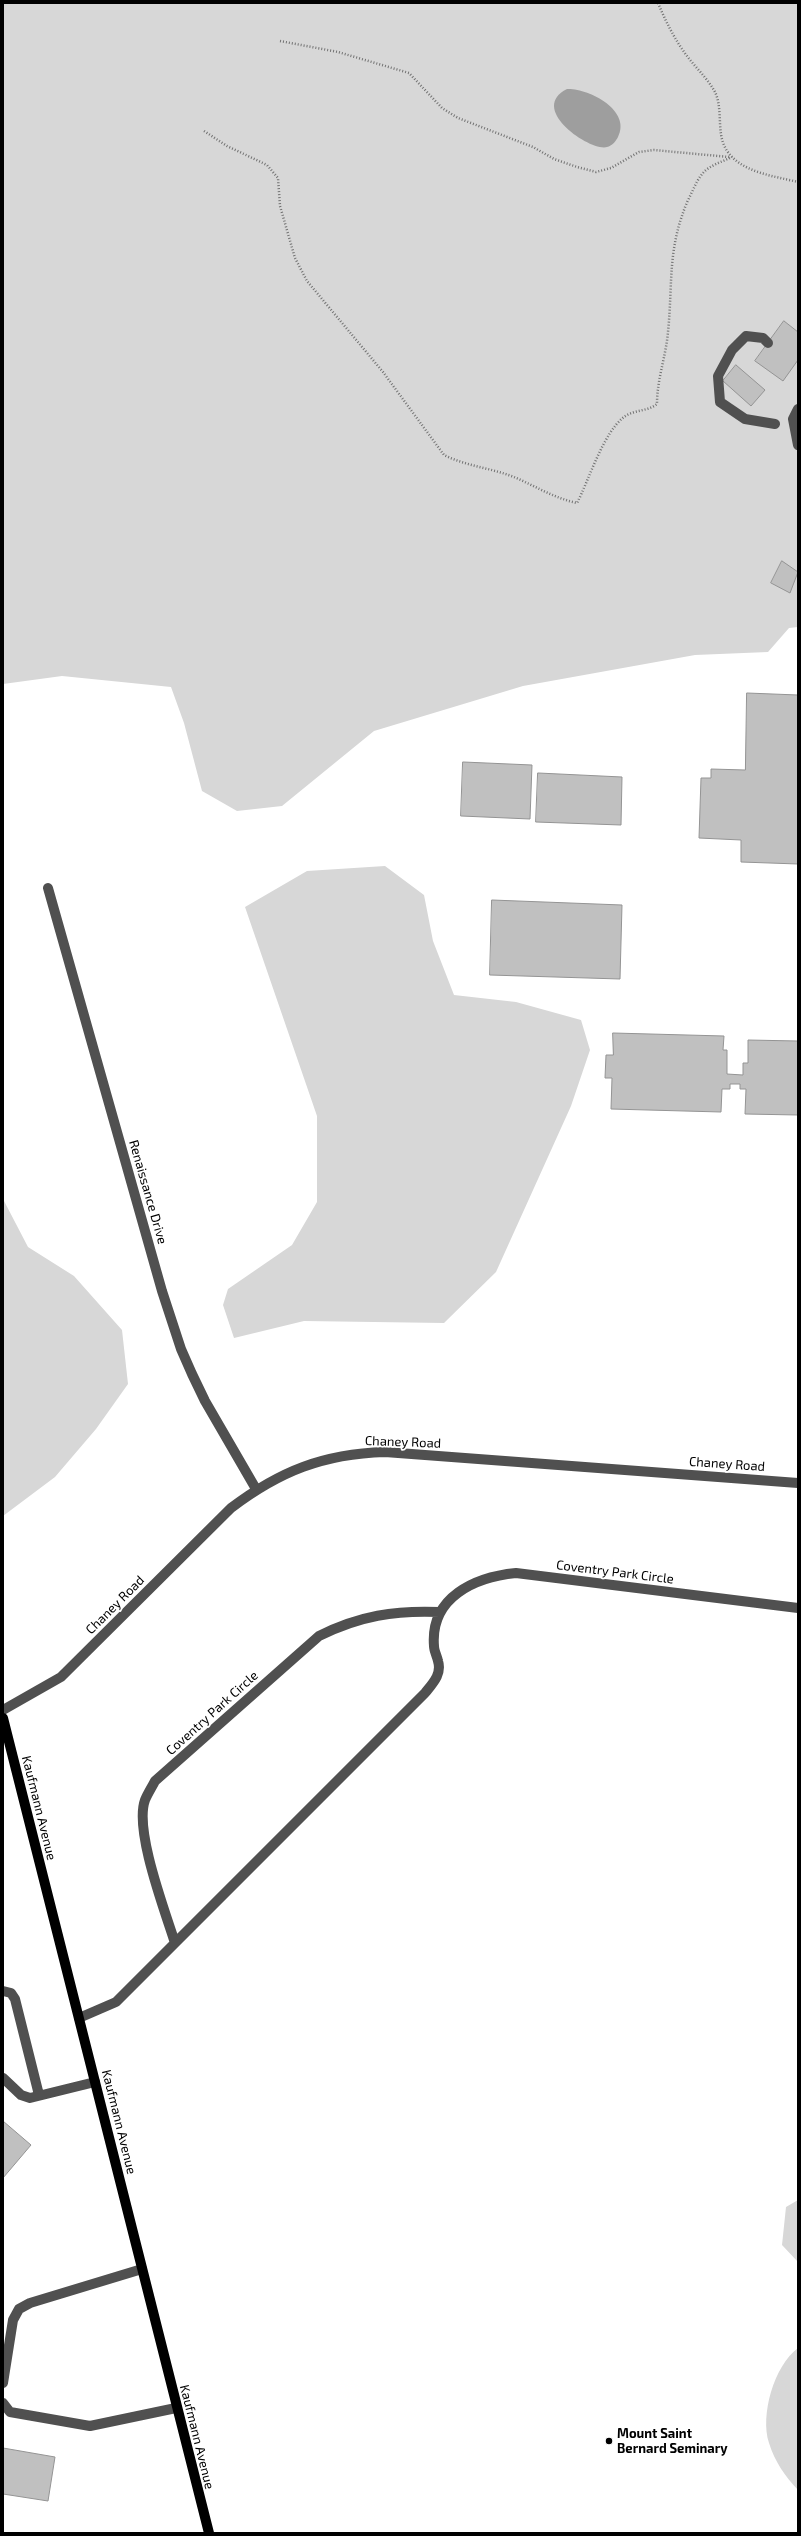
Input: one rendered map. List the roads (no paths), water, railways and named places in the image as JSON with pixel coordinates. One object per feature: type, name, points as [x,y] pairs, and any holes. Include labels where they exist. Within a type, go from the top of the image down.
[{"type":"main road","name":"Kaufmann Avenue","points":[[3,1718],[176,2408],[209,2533]]},
{"type":"street","points":[[768,343],[763,338],[746,336],[732,350],[718,376],[720,402],[745,419],[775,424]]},
{"type":"street","points":[[798,409],[793,419],[798,445]]},
{"type":"street","name":"Renaissance Drive","points":[[48,888],[158,1276],[181,1349],[205,1401],[256,1489]]},
{"type":"street","name":"Chaney Road","points":[[3,1710],[61,1677],[231,1508],[256,1489],[283,1474],[318,1460],[356,1453],[385,1452],[798,1483]]},
{"type":"street","name":"Coventry Park Circle","points":[[79,2018],[116,2002],[425,1693],[438,1677],[439,1663],[434,1647],[435,1624],[440,1612],[449,1600],[461,1589],[495,1576],[516,1573],[798,1608]]},
{"type":"street","name":"Coventry Park Circle","points":[[175,1943],[152,1869],[145,1835],[145,1801],[155,1781],[319,1636],[344,1624],[404,1610],[440,1612]]},
{"type":"street","points":[[3,1992],[11,1993],[15,1999],[39,2095]]},
{"type":"street","points":[[3,2078],[21,2095],[30,2098],[95,2082]]},
{"type":"street","points":[[3,2383],[13,2320],[19,2309],[30,2303],[142,2269]]},
{"type":"street","points":[[3,2403],[10,2412],[90,2426],[176,2408]]},
{"type":"place","name":"Mount Saint Bernard Seminary","points":[[609,2441]]}]
